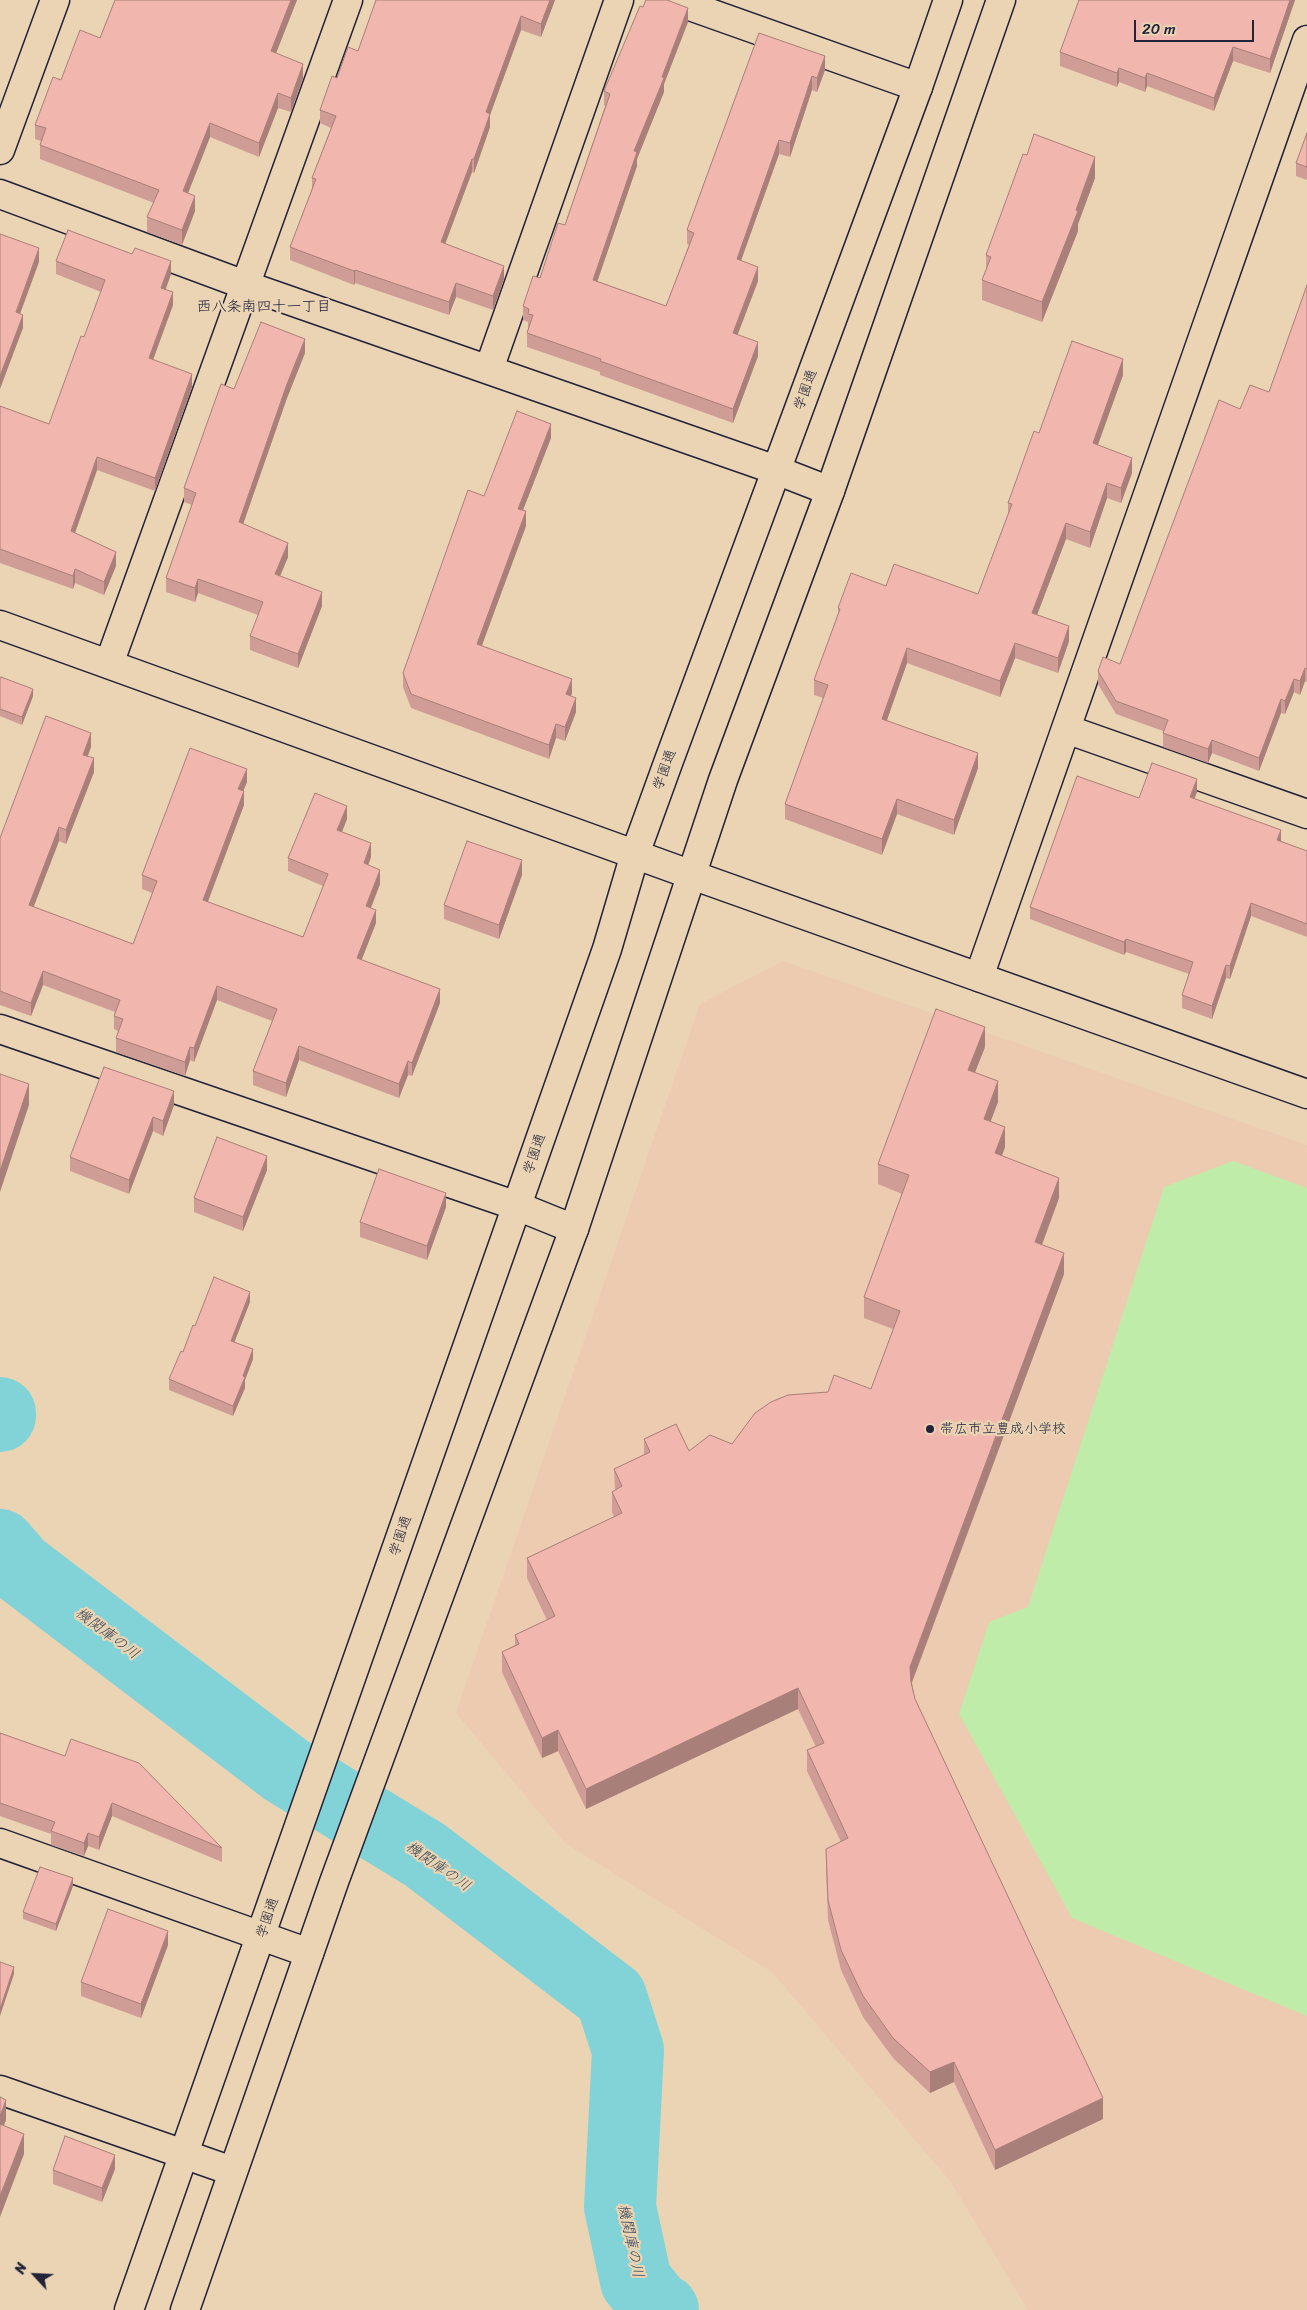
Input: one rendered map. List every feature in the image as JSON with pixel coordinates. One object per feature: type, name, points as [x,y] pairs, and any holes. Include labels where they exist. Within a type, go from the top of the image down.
[{"type":"street","points":[[0,150],[55,0]]},
{"type":"street","points":[[109,664],[348,0]]},
{"type":"street","points":[[488,369],[619,0]]},
{"type":"street","points":[[672,0],[918,87]]},
{"type":"street","name":"学園通","points":[[129,2310],[262,1936],[607,949],[635,854],[918,87],[948,0]]},
{"type":"street","points":[[185,2310],[334,1882],[574,1229],[723,780],[830,491],[1000,0]]},
{"type":"street","points":[[979,977],[1307,40]]},
{"type":"street","points":[[0,194],[245,285],[776,470],[830,491]]},
{"type":"street","points":[[0,625],[692,875],[1307,1094]]},
{"type":"street","points":[[1066,729],[1307,814]]},
{"type":"street","points":[[0,1030],[517,1206],[574,1229]]},
{"type":"street","points":[[0,1843],[309,1953]]},
{"type":"street","points":[[0,2090],[232,2171]]},
{"type":"shaded area","name":"帯広市立豊成小学校","points":[[783,961],[1307,1145],[1307,2310],[1028,2310],[951,2182],[772,1972],[565,1843],[456,1713],[700,1004]]},
{"type":"green space","points":[[1233,1161],[1307,1188],[1307,2016],[1072,1918],[959,1714],[989,1622],[1028,1607],[1164,1187]]},
{"type":"building","points":[[115,0],[291,0],[271,51],[303,64],[291,98],[278,93],[259,143],[210,123],[183,191],[195,196],[182,230],[147,217],[159,190],[40,145],[46,128],[35,125],[53,77],[61,80],[80,30],[100,38]]},
{"type":"building","points":[[376,0],[550,0],[541,24],[521,16],[486,112],[490,114],[441,242],[504,266],[493,296],[456,283],[449,302],[354,271],[290,247],[316,179],[312,178],[336,116],[320,110],[332,76],[337,78],[348,47],[358,51]]},
{"type":"building","points":[[646,0],[667,0],[688,8],[662,77],[664,78],[634,151],[637,152],[593,280],[666,306],[694,233],[687,230],[759,33],[825,56],[817,78],[812,76],[790,143],[779,140],[737,259],[758,267],[733,333],[758,342],[733,409],[527,333],[533,315],[528,314],[529,309],[523,306],[533,276],[540,278],[558,223],[565,225],[610,94],[604,91],[640,6],[643,7]]},
{"type":"building","points":[[1079,0],[1290,0],[1270,59],[1233,47],[1214,98],[1147,73],[1145,78],[1119,68],[1117,73],[1060,52]]},
{"type":"building","points":[[1307,133],[1307,167],[1296,163]]},
{"type":"building","points":[[1034,134],[1095,157],[1076,210],[1078,211],[1042,302],[982,280],[991,257],[986,255],[1023,154],[1027,155]]},
{"type":"building","points":[[68,230],[132,254],[135,248],[171,261],[161,288],[173,292],[149,358],[192,374],[155,478],[97,457],[71,531],[116,552],[104,582],[75,569],[73,576],[0,549],[0,406],[49,424],[81,336],[84,337],[105,280],[56,261]]},
{"type":"building","points":[[0,234],[39,248],[16,312],[23,315],[0,376]]},
{"type":"building","points":[[1307,285],[1307,669],[1305,668],[1300,681],[1294,679],[1285,701],[1281,699],[1259,758],[1212,740],[1208,749],[1163,733],[1168,720],[1116,701],[1098,671],[1103,657],[1120,664],[1219,400],[1240,409],[1250,385],[1269,392]]},
{"type":"building","points":[[261,322],[305,339],[287,384],[239,522],[288,543],[275,574],[322,592],[298,654],[250,636],[263,602],[198,579],[195,588],[166,578],[196,493],[184,488],[221,384],[234,389]]},
{"type":"building","points":[[1072,341],[1123,359],[1093,443],[1132,458],[1121,488],[1107,483],[1090,532],[1066,523],[1032,613],[1069,626],[1058,658],[1015,643],[1000,681],[907,648],[882,719],[978,753],[954,820],[897,799],[882,839],[785,804],[828,685],[814,680],[851,573],[886,586],[894,564],[978,594],[1012,504],[1008,503],[1034,431],[1039,433]]},
{"type":"building","points":[[517,411],[551,424],[518,509],[526,511],[477,644],[572,679],[566,694],[576,698],[565,727],[556,724],[549,745],[411,694],[403,673],[468,490],[484,496]]},
{"type":"building","points":[[1,677],[33,689],[22,717],[0,709]]},
{"type":"building","points":[[46,716],[91,733],[83,755],[94,758],[66,830],[59,827],[29,905],[133,944],[157,881],[142,875],[190,748],[247,769],[238,789],[244,791],[203,900],[303,937],[328,874],[288,858],[315,793],[347,806],[337,830],[371,843],[364,863],[380,870],[366,906],[376,910],[357,958],[440,989],[412,1063],[408,1061],[399,1084],[299,1046],[286,1083],[253,1071],[277,1009],[217,986],[194,1048],[190,1047],[185,1062],[116,1038],[123,1019],[114,1016],[120,1000],[43,971],[31,1003],[0,991],[0,838]]},
{"type":"building","points":[[1152,763],[1197,779],[1190,797],[1281,830],[1277,840],[1307,851],[1307,924],[1251,903],[1230,966],[1226,965],[1212,1006],[1182,995],[1193,962],[1126,939],[1124,942],[1030,907],[1077,776],[1139,798]]},
{"type":"building","points":[[467,841],[522,860],[499,925],[444,905]]},
{"type":"building","points":[[936,1009],[985,1027],[968,1070],[998,1081],[984,1119],[1005,1127],[995,1153],[1059,1178],[1035,1242],[1064,1253],[910,1667],[915,1699],[1103,2098],[995,2150],[954,2062],[930,2072],[893,2038],[863,1996],[841,1950],[828,1900],[826,1849],[848,1838],[807,1750],[824,1743],[798,1688],[586,1789],[558,1730],[542,1738],[502,1652],[519,1644],[515,1635],[555,1616],[527,1558],[622,1513],[612,1492],[622,1486],[614,1469],[650,1452],[644,1439],[676,1424],[689,1451],[710,1435],[732,1444],[755,1413],[771,1402],[788,1395],[828,1392],[834,1375],[871,1389],[900,1311],[864,1297],[909,1175],[878,1164]]},
{"type":"building","points":[[104,1067],[174,1091],[163,1121],[153,1117],[129,1180],[70,1157]]},
{"type":"building","points":[[0,1074],[29,1084],[0,1171]]},
{"type":"building","points":[[217,1137],[267,1156],[243,1217],[194,1198]]},
{"type":"building","points":[[379,1169],[446,1193],[427,1246],[360,1222]]},
{"type":"building","points":[[214,1277],[250,1292],[231,1341],[253,1349],[243,1376],[245,1377],[233,1406],[169,1379],[181,1351],[183,1352],[193,1325],[195,1326]]},
{"type":"building","points":[[0,1733],[65,1756],[71,1739],[139,1763],[222,1848],[112,1803],[99,1837],[88,1833],[84,1843],[51,1831],[55,1822],[0,1803]]},
{"type":"building","points":[[40,1867],[73,1878],[56,1924],[23,1912]]},
{"type":"building","points":[[108,1909],[168,1931],[141,2004],[81,1982]]},
{"type":"building","points":[[0,1962],[14,1967],[0,2009]]},
{"type":"building","points":[[0,2097],[6,2100],[0,2116]]},
{"type":"building","points":[[0,2124],[24,2134],[0,2196]]},
{"type":"building","points":[[65,2136],[115,2155],[102,2188],[53,2170]]},
{"type":"waterway","name":"機関庫の川","points":[[0,1545],[20,1568],[286,1770],[425,1855],[611,1997],[628,2050],[620,2207],[636,2281],[657,2307],[663,2310]]},
{"type":"place","name":"帯広市立豊成小学校","points":[[930,1429]]},
{"type":"district","name":"西八条南四十一丁目","points":[[264,307]]}]
